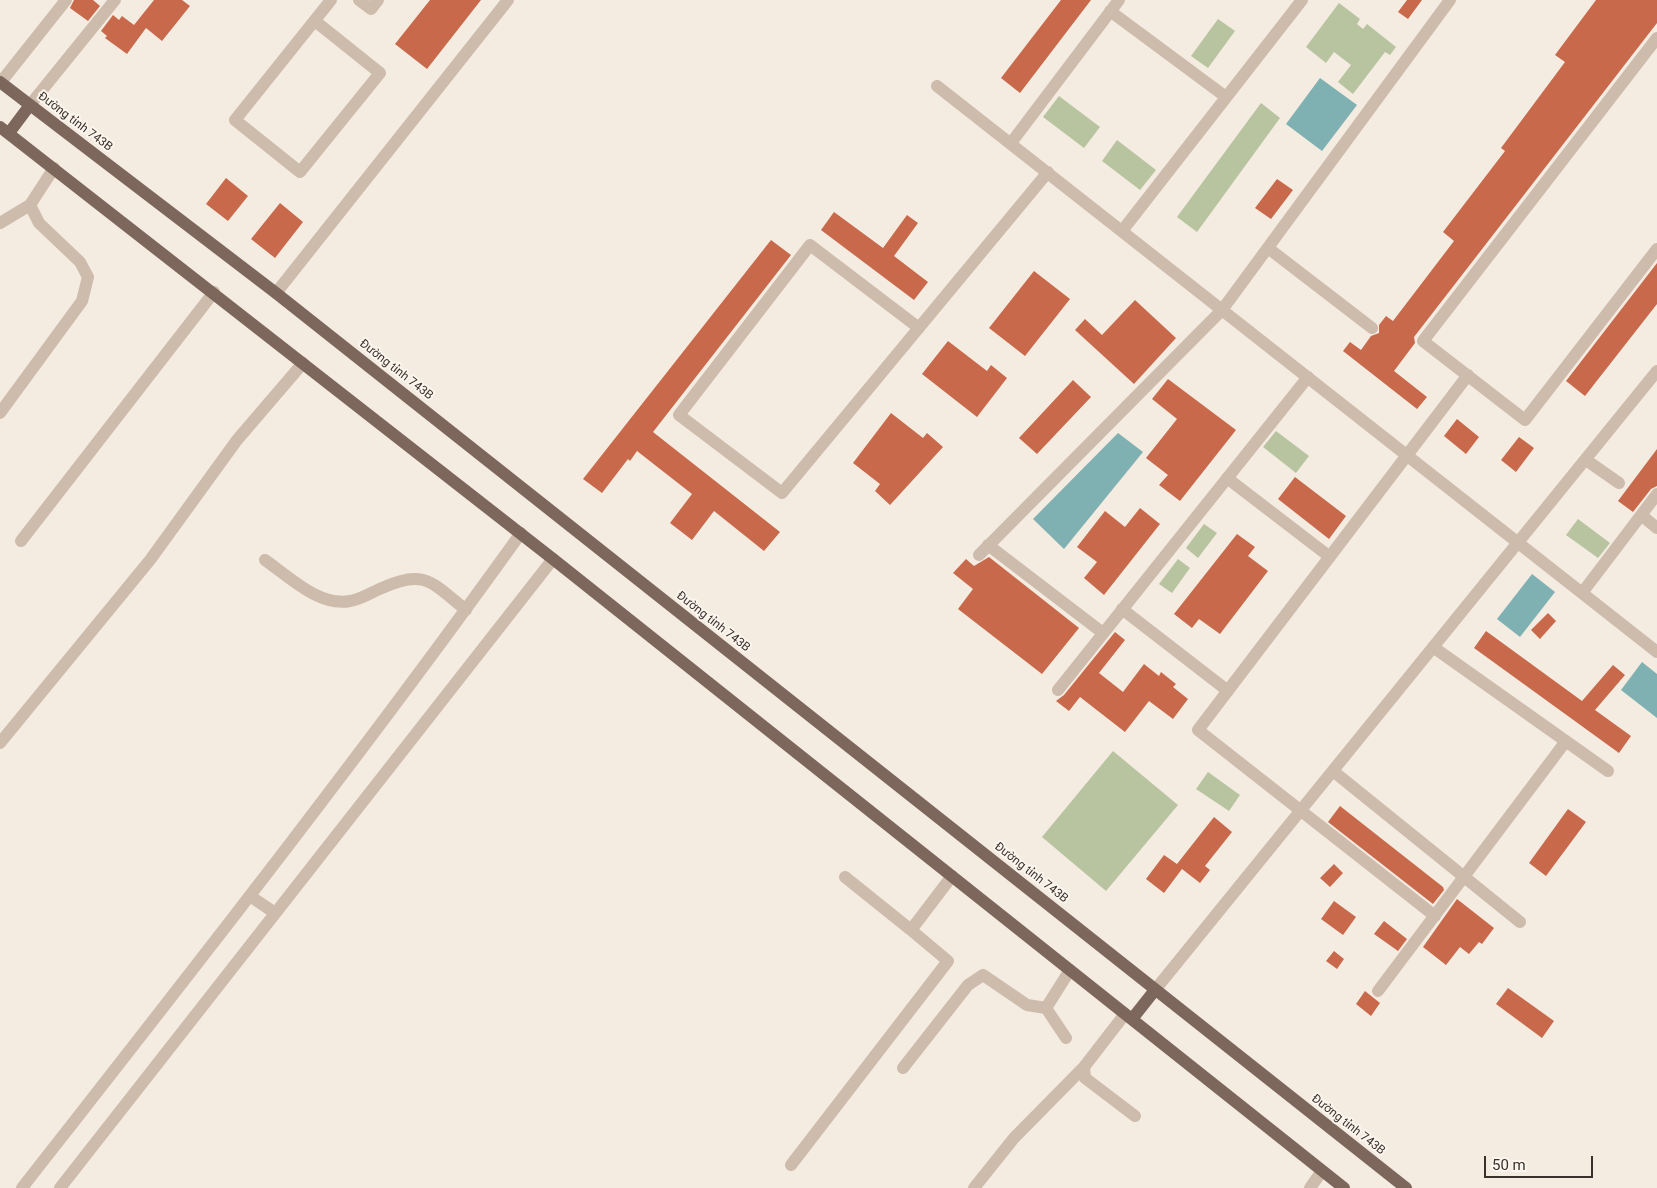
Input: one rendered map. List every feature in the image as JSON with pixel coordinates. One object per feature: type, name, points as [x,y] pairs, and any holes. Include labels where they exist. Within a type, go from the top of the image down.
[{"type":"main road","name":"Đường tỉnh 743B","points":[[0,82],[276,293],[1406,1188]]},
{"type":"main road","points":[[30,105],[4,130],[553,558],[1344,1188]]},
{"type":"main road","points":[[1129,1016],[1155,990]]},
{"type":"street","points":[[0,82],[66,0]]},
{"type":"street","points":[[30,105],[115,0]]},
{"type":"street","points":[[315,21],[380,73],[300,172],[235,120],[331,0]]},
{"type":"street","points":[[359,0],[370,9],[378,0]]},
{"type":"street","points":[[276,293],[508,0]]},
{"type":"street","points":[[1011,143],[1119,0]]},
{"type":"street","points":[[1122,231],[1302,0]]},
{"type":"street","points":[[979,555],[1222,310],[1450,0]]},
{"type":"street","points":[[1110,11],[1226,97]]},
{"type":"street","points":[[1657,38],[1423,341],[1525,420],[1657,249]]},
{"type":"street","points":[[937,86],[1657,652]]},
{"type":"street","points":[[0,223],[30,206],[54,168]]},
{"type":"street","points":[[919,328],[810,245],[679,415],[782,493],[919,328],[1048,172]]},
{"type":"street","points":[[0,413],[82,301],[88,277],[80,262],[39,223],[30,206]]},
{"type":"street","points":[[1268,248],[1372,328]]},
{"type":"street","points":[[21,540],[214,292]]},
{"type":"street","points":[[0,743],[150,560],[237,440],[303,363]]},
{"type":"street","points":[[1155,990],[1657,371]]},
{"type":"street","points":[[1435,916],[1198,730],[1468,375]]},
{"type":"street","points":[[1058,690],[1308,377]]},
{"type":"street","points":[[1586,460],[1619,483]]},
{"type":"street","points":[[1227,478],[1330,557]]},
{"type":"street","points":[[1582,593],[1657,494]]},
{"type":"street","points":[[1641,516],[1657,528]]},
{"type":"street","points":[[22,1188],[250,896],[429,662],[521,533]]},
{"type":"street","points":[[988,545],[1103,634]]},
{"type":"street","points":[[60,1188],[553,558]]},
{"type":"street","points":[[265,560],[307,590],[328,599],[350,602],[400,579],[418,577],[434,584],[466,610]]},
{"type":"street","points":[[1122,610],[1228,691]]},
{"type":"street","points":[[1433,647],[1608,771]]},
{"type":"street","points":[[1378,991],[1566,742]]},
{"type":"street","points":[[1333,771],[1520,922]]},
{"type":"street","points":[[911,930],[952,876]]},
{"type":"street","points":[[791,1166],[948,961],[845,877]]},
{"type":"street","points":[[250,896],[275,912]]},
{"type":"street","points":[[1046,1008],[1070,970]]},
{"type":"street","points":[[903,1068],[968,985],[984,975],[1028,1005],[1046,1008],[1066,1038]]},
{"type":"street","points":[[974,1188],[1026,1125],[1084,1067],[1129,1016]]},
{"type":"street","points":[[1084,1067],[1085,1078],[1135,1116]]},
{"type":"street","points":[[1310,1188],[1322,1171]]},
{"type":"green space","points":[[1339,3],[1360,19],[1357,24],[1363,29],[1367,24],[1396,47],[1390,55],[1385,52],[1353,94],[1338,82],[1351,65],[1334,52],[1326,63],[1306,47]]},
{"type":"green space","points":[[1218,19],[1235,31],[1208,68],[1191,56]]},
{"type":"green space","points":[[1059,96],[1100,127],[1084,148],[1043,117]]},
{"type":"green space","points":[[1261,103],[1280,118],[1197,232],[1177,217]]},
{"type":"green space","points":[[1117,140],[1156,170],[1140,190],[1102,161]]},
{"type":"green space","points":[[1276,431],[1309,456],[1296,473],[1263,447]]},
{"type":"green space","points":[[1578,519],[1610,543],[1598,558],[1566,535]]},
{"type":"green space","points":[[1204,524],[1217,533],[1198,558],[1186,548]]},
{"type":"green space","points":[[1178,559],[1190,568],[1172,593],[1159,584]]},
{"type":"green space","points":[[1113,751],[1178,805],[1106,891],[1042,837]]},
{"type":"green space","points":[[1208,772],[1240,795],[1229,811],[1196,789]]},
{"type":"water","points":[[1320,78],[1357,105],[1322,151],[1286,124]]},
{"type":"water","points":[[1118,433],[1143,452],[1064,549],[1033,519]]},
{"type":"water","points":[[1532,574],[1555,592],[1520,637],[1497,619]]},
{"type":"water","points":[[1642,662],[1657,674],[1657,718],[1621,690]]},
{"type":"building","points":[[74,0],[93,0],[100,6],[88,21],[70,8]]},
{"type":"building","points":[[154,0],[182,0],[190,6],[162,41],[146,28],[127,54],[105,38],[107,36],[101,31],[113,15],[119,20],[122,16],[134,25]]},
{"type":"building","points":[[430,0],[481,0],[427,69],[395,44]]},
{"type":"building","points":[[1061,0],[1091,0],[1020,93],[1001,78]]},
{"type":"building","points":[[1407,0],[1422,0],[1408,19],[1398,12]]},
{"type":"building","points":[[1596,0],[1657,0],[1657,23],[1414,337],[1415,343],[1394,371],[1427,397],[1417,409],[1343,351],[1350,342],[1361,350],[1371,336],[1379,333],[1379,325],[1386,316],[1393,321],[1454,241],[1443,232],[1505,151],[1501,148],[1565,62],[1555,55]]},
{"type":"building","points":[[226,178],[248,196],[228,221],[206,204]]},
{"type":"building","points":[[1277,179],[1293,190],[1271,219],[1255,208]]},
{"type":"building","points":[[280,203],[303,222],[275,258],[251,239]]},
{"type":"building","points":[[834,212],[883,248],[907,215],[918,223],[894,256],[928,282],[914,300],[821,230]]},
{"type":"building","points":[[771,240],[791,255],[653,432],[780,532],[764,551],[714,511],[692,540],[670,523],[692,494],[637,451],[630,461],[628,459],[602,493],[583,479]]},
{"type":"building","points":[[1657,263],[1657,304],[1585,396],[1566,381]]},
{"type":"building","points":[[1034,271],[1070,299],[1025,356],[989,328]]},
{"type":"building","points":[[1135,300],[1176,338],[1134,384],[1075,330],[1085,319],[1102,335]]},
{"type":"building","points":[[948,341],[987,371],[991,365],[1007,378],[977,417],[922,374]]},
{"type":"building","points":[[1168,379],[1236,430],[1180,501],[1159,485],[1168,475],[1146,458],[1177,419],[1152,399]]},
{"type":"building","points":[[1073,380],[1091,397],[1037,454],[1019,438]]},
{"type":"building","points":[[891,413],[923,438],[927,433],[943,447],[890,505],[875,491],[880,484],[853,463]]},
{"type":"building","points":[[1457,419],[1479,437],[1466,454],[1444,436]]},
{"type":"building","points":[[1519,437],[1534,448],[1516,472],[1501,460]]},
{"type":"building","points":[[1657,449],[1657,486],[1651,489],[1633,512],[1618,501]]},
{"type":"building","points":[[1295,477],[1346,516],[1329,539],[1278,499]]},
{"type":"building","points":[[1140,508],[1160,524],[1104,595],[1084,578],[1097,562],[1077,547],[1105,511],[1125,527]]},
{"type":"building","points":[[1237,534],[1255,547],[1248,556],[1268,571],[1220,634],[1199,619],[1192,628],[1174,614]]},
{"type":"building","points":[[989,557],[1079,628],[1042,674],[958,609],[973,589],[953,573],[966,559],[974,566]]},
{"type":"building","points":[[1548,613],[1556,621],[1540,639],[1531,630]]},
{"type":"building","points":[[1486,631],[1582,701],[1613,665],[1625,675],[1595,710],[1631,736],[1619,753],[1474,648]]},
{"type":"building","points":[[1115,632],[1125,640],[1099,673],[1123,692],[1144,664],[1159,676],[1161,672],[1176,684],[1173,687],[1188,699],[1173,719],[1149,701],[1125,732],[1080,697],[1069,711],[1056,701],[1064,695]]},
{"type":"building","points":[[1340,806],[1443,887],[1444,890],[1433,904],[1328,822]]},
{"type":"building","points":[[1568,809],[1586,822],[1546,876],[1529,863]]},
{"type":"building","points":[[1214,817],[1232,832],[1205,866],[1210,870],[1200,883],[1182,869],[1164,893],[1146,879],[1164,855],[1177,864]]},
{"type":"building","points":[[1334,864],[1343,873],[1330,887],[1320,878]]},
{"type":"building","points":[[1457,899],[1494,928],[1482,944],[1479,942],[1469,954],[1460,947],[1446,965],[1423,947]]},
{"type":"building","points":[[1334,901],[1356,917],[1343,935],[1321,919]]},
{"type":"building","points":[[1384,921],[1407,939],[1398,951],[1374,934]]},
{"type":"building","points":[[1334,951],[1344,959],[1337,969],[1326,961]]},
{"type":"building","points":[[1508,988],[1554,1021],[1542,1038],[1496,1004]]},
{"type":"building","points":[[1365,991],[1380,1003],[1371,1016],[1356,1004]]}]
